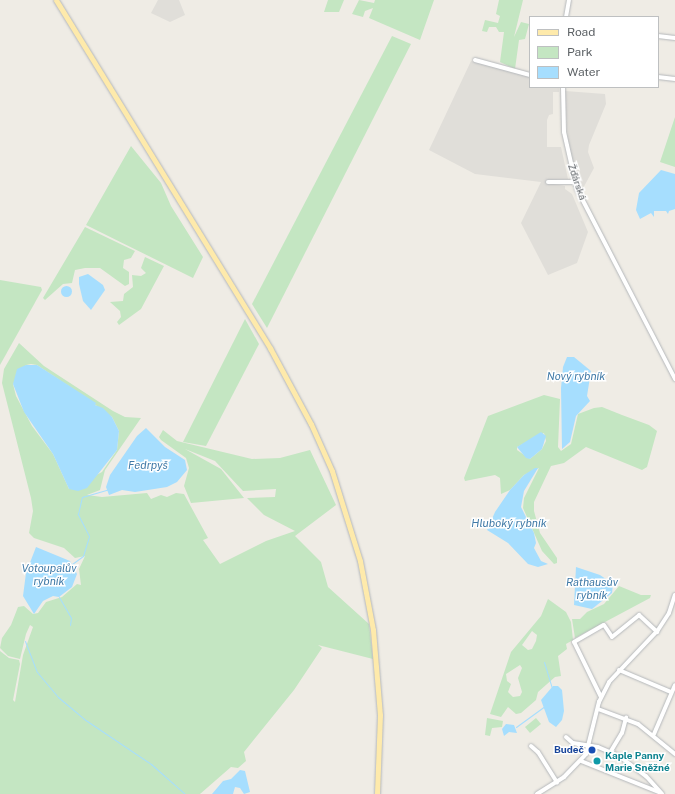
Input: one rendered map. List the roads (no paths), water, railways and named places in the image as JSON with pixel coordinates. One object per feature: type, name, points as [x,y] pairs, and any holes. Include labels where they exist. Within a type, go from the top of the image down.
[{"type":"main road","points":[[56,0],[273,354],[311,424],[332,471],[360,561],[373,630],[380,715],[377,794]]},
{"type":"street","points":[[566,16],[569,0]]},
{"type":"street","points":[[659,36],[675,38]]},
{"type":"street","points":[[475,60],[500,69],[529,75]]},
{"type":"street","points":[[659,77],[675,79]]},
{"type":"street","name":"Žďárská","points":[[562,88],[564,132],[575,182],[618,270],[675,379]]},
{"type":"street","points":[[548,182],[575,182]]},
{"type":"street","points":[[537,794],[557,782],[581,760],[589,746],[601,697],[619,670],[657,632],[669,613],[675,595]]},
{"type":"street","points":[[601,697],[574,642],[604,625],[612,637],[639,615],[657,632]]},
{"type":"street","points":[[619,670],[671,692]]},
{"type":"street","points":[[654,734],[675,685]]},
{"type":"street","points":[[598,709],[626,718],[654,734],[675,754]]},
{"type":"street","points":[[611,751],[622,733],[626,718]]},
{"type":"street","points":[[566,737],[573,743],[611,751],[633,765],[660,793]]},
{"type":"street","points":[[531,746],[538,752],[557,782]]},
{"type":"street","points":[[581,760],[660,793]]},
{"type":"water","points":[[661,170],[675,174],[675,209],[669,211],[668,214],[666,211],[654,211],[654,217],[651,213],[640,219],[636,210],[639,193]]},
{"type":"water","points":[[88,274],[103,285],[105,290],[91,310],[83,301],[79,284],[79,277]]},
{"type":"water","points":[[66,285],[70,287],[72,291],[70,295],[66,297],[62,295],[60,291],[62,287]]},
{"type":"water","name":"Nový rybník","points":[[567,357],[574,357],[591,371],[587,396],[590,401],[576,416],[570,442],[562,449],[561,388],[563,367]]},
{"type":"water","points":[[26,365],[37,365],[96,403],[95,405],[103,408],[112,417],[119,431],[117,450],[87,488],[78,491],[69,489],[53,454],[24,412],[13,384],[17,369]]},
{"type":"water","name":"Fedrpyš","points":[[146,428],[165,447],[185,460],[187,470],[177,482],[167,487],[135,492],[122,490],[109,495],[106,487],[110,475],[137,436]]},
{"type":"water","points":[[541,432],[546,436],[542,449],[530,459],[526,458],[517,447]]},
{"type":"water","name":"Hluboký rybník","points":[[535,468],[538,468],[524,491],[521,507],[534,533],[536,543],[534,548],[541,561],[548,564],[538,567],[528,564],[508,543],[487,530],[495,512],[510,490],[524,475]]},
{"type":"water","name":"Votoupalův rybník","points":[[36,547],[70,561],[77,574],[72,587],[59,597],[53,596],[43,601],[34,614],[23,596],[26,573]]},
{"type":"water","name":"Rathausův rybník","points":[[576,567],[600,575],[613,584],[612,593],[592,609],[574,605]]},
{"type":"water","points":[[553,686],[558,686],[562,690],[564,711],[562,720],[556,727],[549,722],[541,700]]},
{"type":"water","points":[[506,724],[514,725],[517,733],[509,732],[504,736],[502,729]]},
{"type":"water","points":[[240,770],[245,771],[250,792],[244,794],[240,788],[235,787],[233,794],[212,794],[223,781],[231,779]]},
{"type":"waterway","points":[[72,564],[83,556],[89,536],[78,514],[82,497],[107,490]]},
{"type":"waterway","points":[[59,597],[71,618],[70,625]]},
{"type":"waterway","points":[[25,641],[37,672],[58,697],[84,719],[151,764],[185,794]]},
{"type":"waterway","points":[[544,662],[552,688]]},
{"type":"waterway","points":[[516,727],[544,707]]},
{"type":"place","name":"Budeč","points":[[592,750]]},
{"type":"place","name":"Kaple Panny Marie Sněžné","points":[[597,761]]}]
